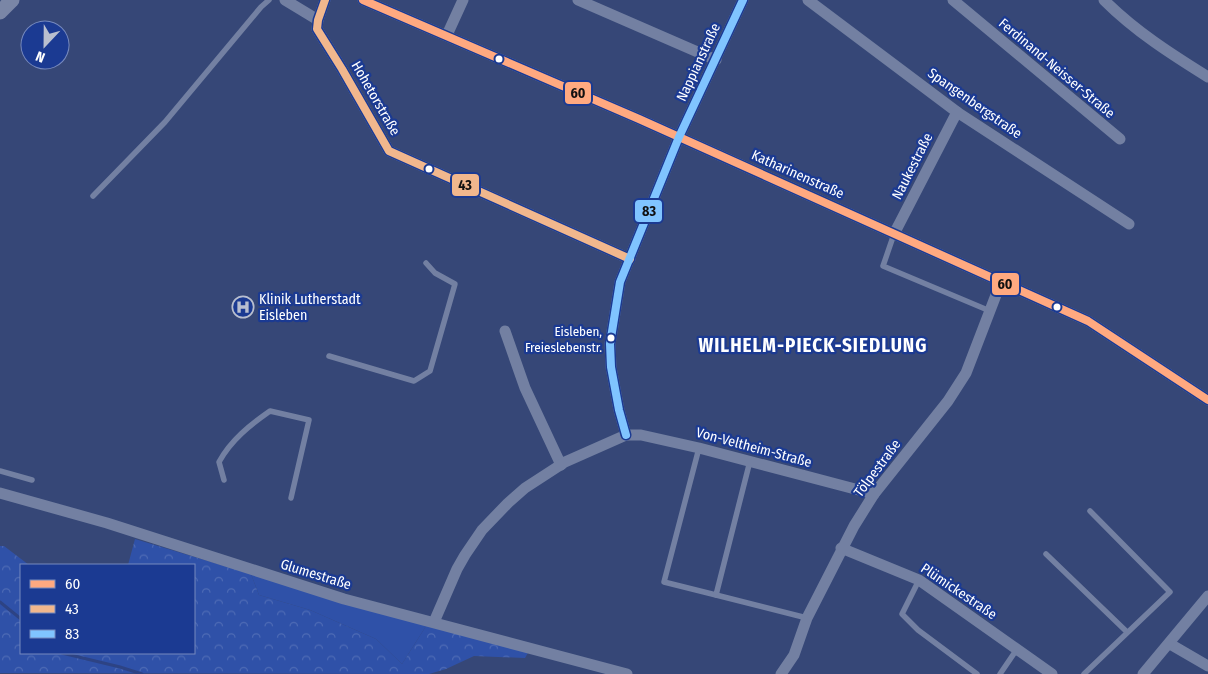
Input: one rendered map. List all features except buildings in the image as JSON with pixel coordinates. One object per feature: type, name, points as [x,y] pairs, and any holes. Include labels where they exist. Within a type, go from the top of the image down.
[{"type":"main road","points":[[0,12],[12,0]]},
{"type":"street","points":[[285,0],[318,20],[326,0]]},
{"type":"street","name":"Katharinenstraße","points":[[363,0],[679,137],[1088,321],[1208,400]]},
{"type":"street","points":[[447,35],[463,0]]},
{"type":"street","points":[[578,0],[716,60]]},
{"type":"street","name":"Nappianstraße","points":[[626,435],[611,367],[610,344],[620,282],[679,137],[743,0]]},
{"type":"street","name":"Spangenbergstraße","points":[[808,0],[957,112],[1129,224]]},
{"type":"street","name":"Ferdinand-Neisser-Straße","points":[[953,0],[1120,139]]},
{"type":"street","points":[[1104,0],[1139,32],[1208,77]]},
{"type":"street","name":"Hohetorstraße","points":[[318,20],[318,29],[389,151],[630,259]]},
{"type":"street","name":"Naukestraße","points":[[894,234],[957,112]]},
{"type":"street","name":"Tölpestraße","points":[[781,674],[794,655],[807,618],[841,548],[874,494],[948,400],[966,373],[1001,282]]},
{"type":"street","points":[[505,331],[525,388],[561,465]]},
{"type":"street","name":"Von-Veltheim-Straße","points":[[626,435],[641,434],[874,494]]},
{"type":"street","points":[[434,622],[457,569],[482,530],[508,503],[525,488],[561,465],[626,435]]},
{"type":"street","name":"Glumestraße","points":[[0,493],[107,523],[344,599],[627,674]]},
{"type":"street","name":"Plümickestraße","points":[[841,548],[919,580],[1052,674]]},
{"type":"street","points":[[1143,674],[1170,644],[1208,596]]},
{"type":"street","points":[[1170,644],[1208,666]]},
{"type":"lane","points":[[93,196],[165,122],[261,7],[269,0]]},
{"type":"lane","points":[[894,234],[882,266],[991,311]]},
{"type":"lane","points":[[329,356],[414,380],[430,371],[455,284],[435,273],[426,263]]},
{"type":"lane","points":[[224,480],[219,462],[226,449],[249,426],[270,411],[309,420],[291,498]]},
{"type":"lane","points":[[699,448],[664,582],[807,618]]},
{"type":"lane","points":[[716,595],[750,461]]},
{"type":"lane","points":[[0,471],[32,480]]},
{"type":"lane","points":[[1084,674],[1170,592],[1090,511]]},
{"type":"lane","points":[[1046,554],[1127,632]]},
{"type":"lane","points":[[919,580],[902,614],[918,630],[977,674]]},
{"type":"lane","points":[[1000,674],[1017,649]]},
{"type":"green space","points":[[135,539],[251,574],[259,595],[310,610],[376,639],[402,664],[428,623],[529,651],[525,658],[474,656],[446,669],[429,674],[0,673],[0,546],[4,546],[28,564],[20,564],[20,654],[195,654],[195,564],[128,564]]},
{"type":"green space","points":[[251,574],[428,623],[402,664],[376,639],[310,610],[259,595]]},
{"type":"waterway","points":[[0,602],[20,618]]},
{"type":"waterway","points":[[66,654],[142,674]]},
{"type":"transit line","name":"43","points":[[325,0],[317,29],[389,151],[630,259]]},
{"type":"transit line","name":"60","points":[[363,0],[639,119],[1088,321],[1208,400]]},
{"type":"transit line","name":"83","points":[[626,435],[611,367],[610,344],[620,282],[679,137],[743,0]]},
{"type":"place","name":"Klinik Lutherstadt Eisleben","points":[[243,307]]},
{"type":"place","name":"Eisleben, Freieslebenstr.","points":[[611,338]]},
{"type":"district","name":"WILHELM-PIECK-SIEDLUNG","points":[[813,345]]}]
